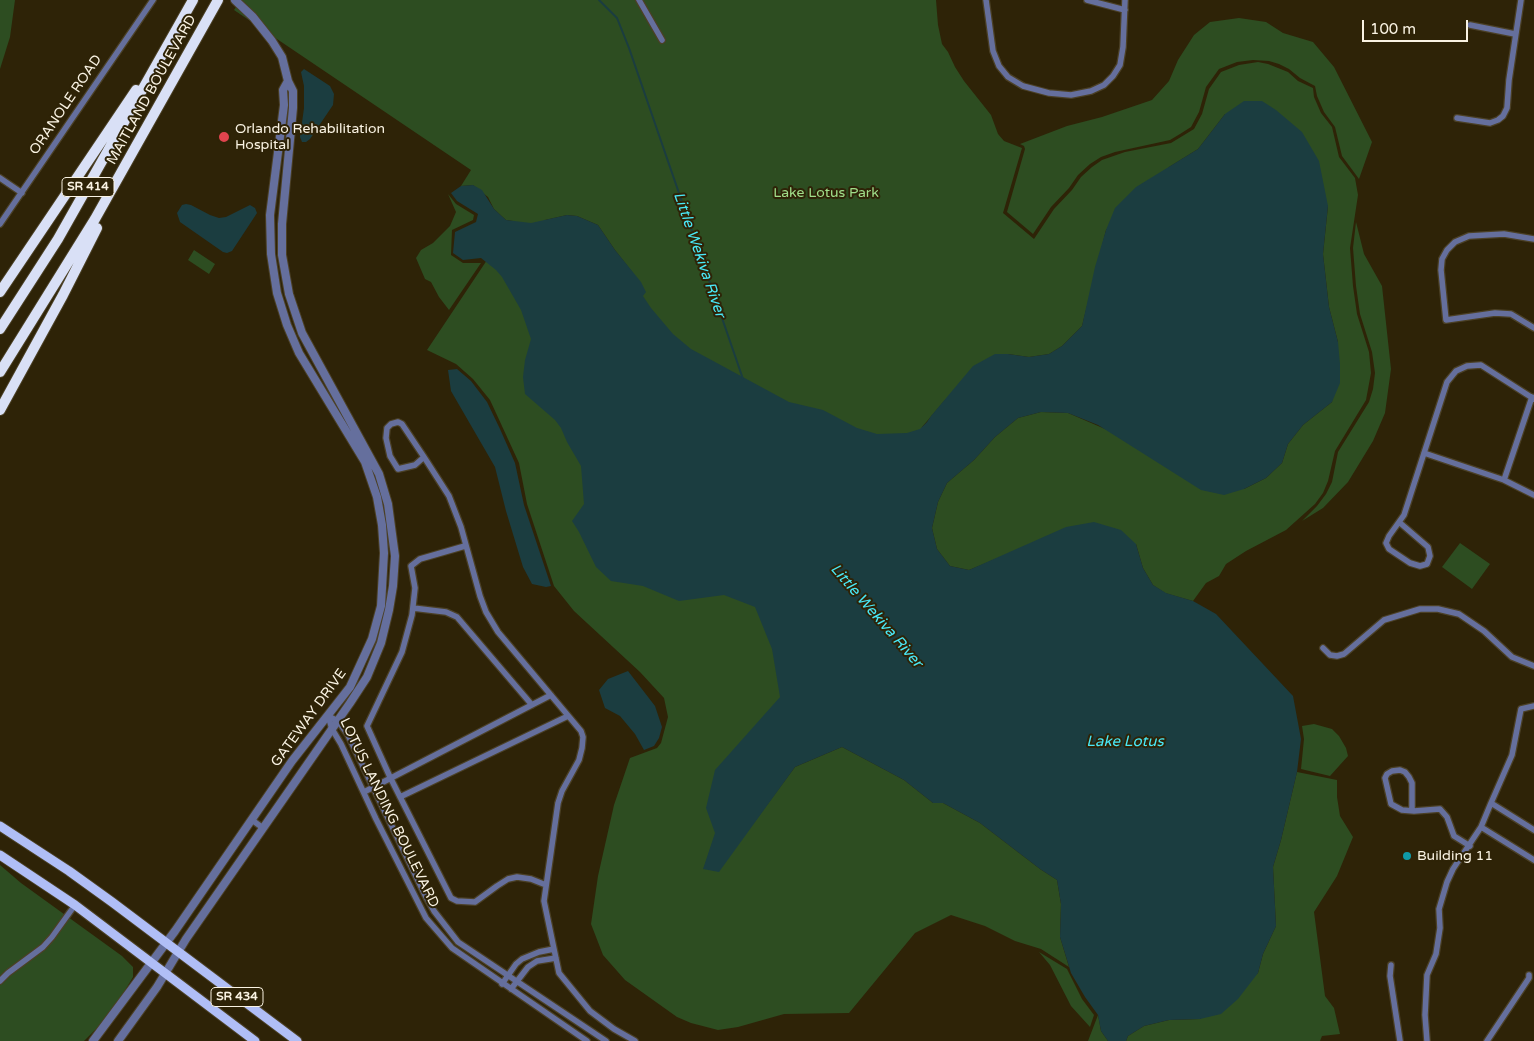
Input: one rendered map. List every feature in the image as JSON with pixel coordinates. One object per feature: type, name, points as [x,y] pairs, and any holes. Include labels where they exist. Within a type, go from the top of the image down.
[{"type":"highway","name":"MAITLAND BOULEVARD","points":[[0,328],[58,239],[193,0]]},
{"type":"highway","name":"MAITLAND BOULEVARD","points":[[0,372],[96,219],[218,0]]},
{"type":"highway","points":[[0,292],[169,42]]},
{"type":"highway","points":[[0,410],[63,296],[143,136]]},
{"type":"main road","name":"SR 434","points":[[0,826],[69,871],[297,1041]]},
{"type":"main road","name":"SR 434","points":[[0,855],[75,905],[255,1041]]},
{"type":"street","name":"ORANOLE ROAD","points":[[0,224],[153,0]]},
{"type":"street","name":"GATEWAY DRIVE","points":[[118,1041],[367,676],[381,642],[393,586],[395,556],[388,504],[379,474],[302,333],[289,294],[282,255],[282,224],[293,91],[288,81],[282,57],[272,41],[253,17],[235,0]]},
{"type":"street","points":[[639,0],[662,40]]},
{"type":"street","points":[[986,0],[993,51],[999,66],[1008,77],[1023,86],[1049,93],[1071,95],[1091,91],[1104,85],[1120,65],[1123,47],[1125,0]]},
{"type":"street","points":[[1087,0],[1125,10]]},
{"type":"street","points":[[1457,118],[1490,122],[1498,120],[1503,116],[1507,108],[1515,34],[1522,0]]},
{"type":"street","points":[[1470,25],[1515,34]]},
{"type":"street","name":"GATEWAY DRIVE","points":[[93,1041],[166,942],[311,734],[328,716],[350,687],[372,639],[381,606],[384,579],[382,525],[377,496],[365,462],[299,353],[287,325],[277,293],[271,254],[270,215],[284,106],[283,90],[288,81]]},
{"type":"street","points":[[0,178],[22,192]]},
{"type":"street","points":[[272,190],[284,191]]},
{"type":"street","points":[[1534,239],[1504,234],[1469,236],[1455,242],[1446,250],[1442,259],[1441,270],[1446,320],[1496,313],[1511,314],[1534,328]]},
{"type":"street","points":[[1399,522],[1428,547],[1430,556],[1428,564],[1420,566],[1410,563],[1389,549],[1386,543],[1399,522],[1404,515],[1447,382],[1456,371],[1467,366],[1481,365],[1533,398],[1504,480]]},
{"type":"street","points":[[424,457],[416,465],[398,469],[390,456],[386,428],[398,422],[402,424],[424,457],[449,496],[461,527],[480,596],[498,632],[581,730],[583,737],[579,760],[562,791],[558,803],[544,901],[560,973],[590,1011],[614,1029],[635,1041]]},
{"type":"street","points":[[1424,453],[1504,480],[1534,495]]},
{"type":"street","points":[[465,546],[420,559],[411,566],[415,588],[413,608],[402,652],[367,726],[390,777],[451,898],[457,901],[476,902],[503,883],[517,877],[531,879],[546,885]]},
{"type":"street","points":[[413,608],[446,612],[457,617],[532,706]]},
{"type":"street","points":[[1323,648],[1330,654],[1337,656],[1344,654],[1384,620],[1420,609],[1438,609],[1460,614],[1484,631],[1512,658],[1534,666]]},
{"type":"street","points":[[364,792],[551,695]]},
{"type":"street","points":[[1427,1041],[1425,1015],[1428,975],[1436,954],[1440,928],[1439,909],[1447,882],[1453,869],[1481,827],[1512,755],[1521,709],[1534,706]]},
{"type":"street","name":"LOTUS LANDING BOULEVARD","points":[[328,716],[338,721],[348,735],[434,911],[458,942],[606,1041]]},
{"type":"street","name":"LOTUS LANDING BOULEVARD","points":[[328,716],[332,729],[426,918],[452,948],[587,1041]]},
{"type":"street","points":[[400,797],[568,716]]},
{"type":"street","points":[[1412,810],[1412,784],[1409,777],[1405,772],[1392,770],[1385,778],[1391,804],[1402,810],[1412,810],[1440,809],[1447,817],[1454,836],[1470,846]]},
{"type":"street","points":[[1491,803],[1534,830]]},
{"type":"street","points":[[252,820],[263,828]]},
{"type":"street","points":[[1481,827],[1534,860]]},
{"type":"street","points":[[0,981],[52,937],[75,905]]},
{"type":"street","points":[[502,984],[522,959],[539,952],[554,949]]},
{"type":"street","points":[[510,989],[528,967],[537,962],[556,958]]},
{"type":"street","points":[[522,959],[528,967]]},
{"type":"street","points":[[1391,964],[1390,976],[1400,1041]]},
{"type":"street","points":[[1487,1041],[1529,976]]},
{"type":"green space","points":[[0,0],[15,0],[10,37],[0,69]]},
{"type":"green space","name":"Lake Lotus Park","points":[[241,0],[936,0],[942,44],[955,67],[991,115],[998,134],[1004,141],[1022,148],[1003,213],[1034,239],[1054,209],[1072,190],[1081,177],[1102,160],[1125,152],[1171,143],[1194,129],[1202,114],[1209,89],[1221,72],[1239,65],[1258,62],[1288,72],[1298,81],[1313,88],[1314,97],[1321,113],[1332,127],[1339,157],[1355,178],[1358,195],[1350,248],[1353,286],[1357,314],[1369,352],[1371,373],[1366,400],[1335,451],[1328,481],[1323,493],[1315,504],[1286,530],[1226,564],[1219,576],[1206,583],[1193,601],[1165,593],[1153,585],[1143,568],[1136,544],[998,558],[969,570],[950,566],[937,549],[932,528],[938,502],[947,483],[974,460],[995,437],[1018,418],[1041,412],[1068,413],[1244,489],[1266,478],[1282,463],[1288,444],[1303,425],[1332,402],[1338,342],[1329,307],[1323,254],[1328,206],[1225,114],[1198,149],[1169,167],[1106,230],[1082,326],[1062,346],[1049,354],[1029,357],[1008,354],[945,400],[922,427],[852,674],[718,871],[795,767],[842,747],[904,780],[933,803],[943,803],[980,823],[1057,880],[1061,904],[1060,937],[1069,967],[1041,949],[1015,941],[985,926],[951,915],[915,933],[849,1013],[784,1014],[738,1027],[718,1030],[677,1017],[625,980],[603,955],[591,924],[598,876],[614,805],[630,758],[657,748],[661,743],[668,717],[664,698],[640,672],[574,611],[554,586],[527,504],[519,463],[490,400],[473,379],[456,364],[427,350],[513,221],[506,220],[494,209],[488,197],[473,185],[461,186],[471,170],[234,10]],"holes":[[[567,215],[577,216],[598,225],[633,273],[545,220]]]},
{"type":"green space","points":[[1239,18],[1266,22],[1283,33],[1313,42],[1334,67],[1372,142],[1359,179],[1342,156],[1335,127],[1324,112],[1315,86],[1279,64],[1253,60],[1237,62],[1219,69],[1206,87],[1199,112],[1191,127],[1170,140],[1115,152],[1101,157],[1090,164],[1051,207],[1033,234],[1007,212],[1025,149],[1020,144],[1067,126],[1102,117],[1152,100],[1169,81],[1178,60],[1194,35],[1210,22]]},
{"type":"green space","points":[[448,194],[456,204],[474,215],[473,220],[452,230],[451,255],[463,263],[481,263],[449,310],[431,282],[425,279],[416,258],[421,250],[433,243],[450,226],[456,212]]},
{"type":"green space","points":[[1356,222],[1364,254],[1382,286],[1391,369],[1385,413],[1373,441],[1348,482],[1323,508],[1302,521],[1326,494],[1332,482],[1338,452],[1369,402],[1373,389],[1375,373],[1372,352],[1360,314],[1356,286],[1353,248]]},
{"type":"green space","points":[[194,250],[215,264],[209,274],[188,260]]},
{"type":"green space","points":[[1460,543],[1490,564],[1472,589],[1442,567]]},
{"type":"green space","points":[[1314,724],[1332,729],[1346,748],[1348,756],[1330,776],[1301,769],[1304,739],[1302,726]]},
{"type":"green space","points":[[1297,772],[1337,780],[1340,816],[1353,837],[1337,876],[1314,912],[1325,996],[1334,1008],[1340,1034],[1322,1036],[1320,1041],[1126,1041],[1128,1036],[1144,1026],[1169,1020],[1200,1019],[1258,973],[1263,954],[1276,926],[1273,867]]},
{"type":"green space","points":[[0,865],[21,883],[122,956],[133,967],[133,977],[121,997],[102,1023],[84,1041],[0,1041]]},
{"type":"green space","points":[[1039,952],[1067,969],[1082,999],[1094,1015],[1090,1027],[1071,1006],[1050,965]]},
{"type":"green space","points":[[1098,1015],[1101,1031],[1108,1041],[1088,1041]]},
{"type":"water","points":[[304,69],[330,86],[334,94],[333,105],[310,139],[302,142],[300,137],[304,108],[304,86],[301,72]]},
{"type":"water","name":"Lake Lotus","points":[[1244,101],[1262,101],[1276,110],[1302,132],[1319,161],[1328,206],[1323,254],[1329,307],[1338,342],[1340,364],[1340,383],[1332,402],[1303,425],[1288,444],[1282,463],[1266,478],[1244,489],[1224,495],[1201,490],[1098,425],[1068,413],[1041,412],[1018,418],[995,437],[974,460],[947,483],[938,502],[932,528],[937,549],[950,566],[969,570],[1066,527],[1094,522],[1121,530],[1136,544],[1143,568],[1153,585],[1166,593],[1193,601],[1216,614],[1293,696],[1301,739],[1297,772],[1273,867],[1276,926],[1263,954],[1258,973],[1238,999],[1221,1014],[1200,1019],[1169,1020],[1144,1026],[1128,1036],[1126,1041],[1108,1041],[1101,1031],[1098,1015],[1071,973],[1060,937],[1061,904],[1057,880],[980,823],[943,803],[933,803],[904,780],[842,747],[795,767],[719,872],[703,869],[715,833],[706,808],[715,770],[780,697],[772,649],[755,607],[724,595],[679,601],[643,586],[611,581],[596,567],[572,521],[584,504],[581,466],[555,420],[525,394],[523,377],[525,360],[531,339],[521,310],[496,270],[481,258],[463,260],[453,253],[455,232],[476,222],[478,214],[457,201],[451,193],[461,186],[473,185],[482,190],[494,209],[506,220],[531,223],[567,215],[577,216],[598,225],[641,282],[646,292],[643,296],[651,308],[673,334],[691,349],[789,402],[823,410],[857,428],[877,434],[907,433],[920,429],[927,422],[973,366],[995,354],[1029,357],[1049,354],[1062,346],[1082,326],[1095,267],[1115,208],[1136,187],[1198,149],[1225,114]]},
{"type":"water","points":[[186,204],[219,218],[226,217],[250,205],[255,208],[257,213],[232,251],[227,253],[180,222],[177,213],[182,205]]},
{"type":"water","points":[[457,369],[471,381],[487,402],[515,463],[524,505],[551,586],[546,587],[532,584],[523,567],[495,467],[451,391],[448,370]]},
{"type":"water","points":[[628,671],[655,706],[662,727],[659,738],[654,746],[644,750],[635,734],[620,716],[605,708],[599,690],[608,679]]},
{"type":"waterway","name":"Little Wekiva River","points":[[599,0],[617,18],[629,48],[743,379]]},
{"type":"place","name":"Orlando Rehabilitation Hospital","points":[[224,137]]},
{"type":"place","name":"Building 11","points":[[1407,856]]}]
